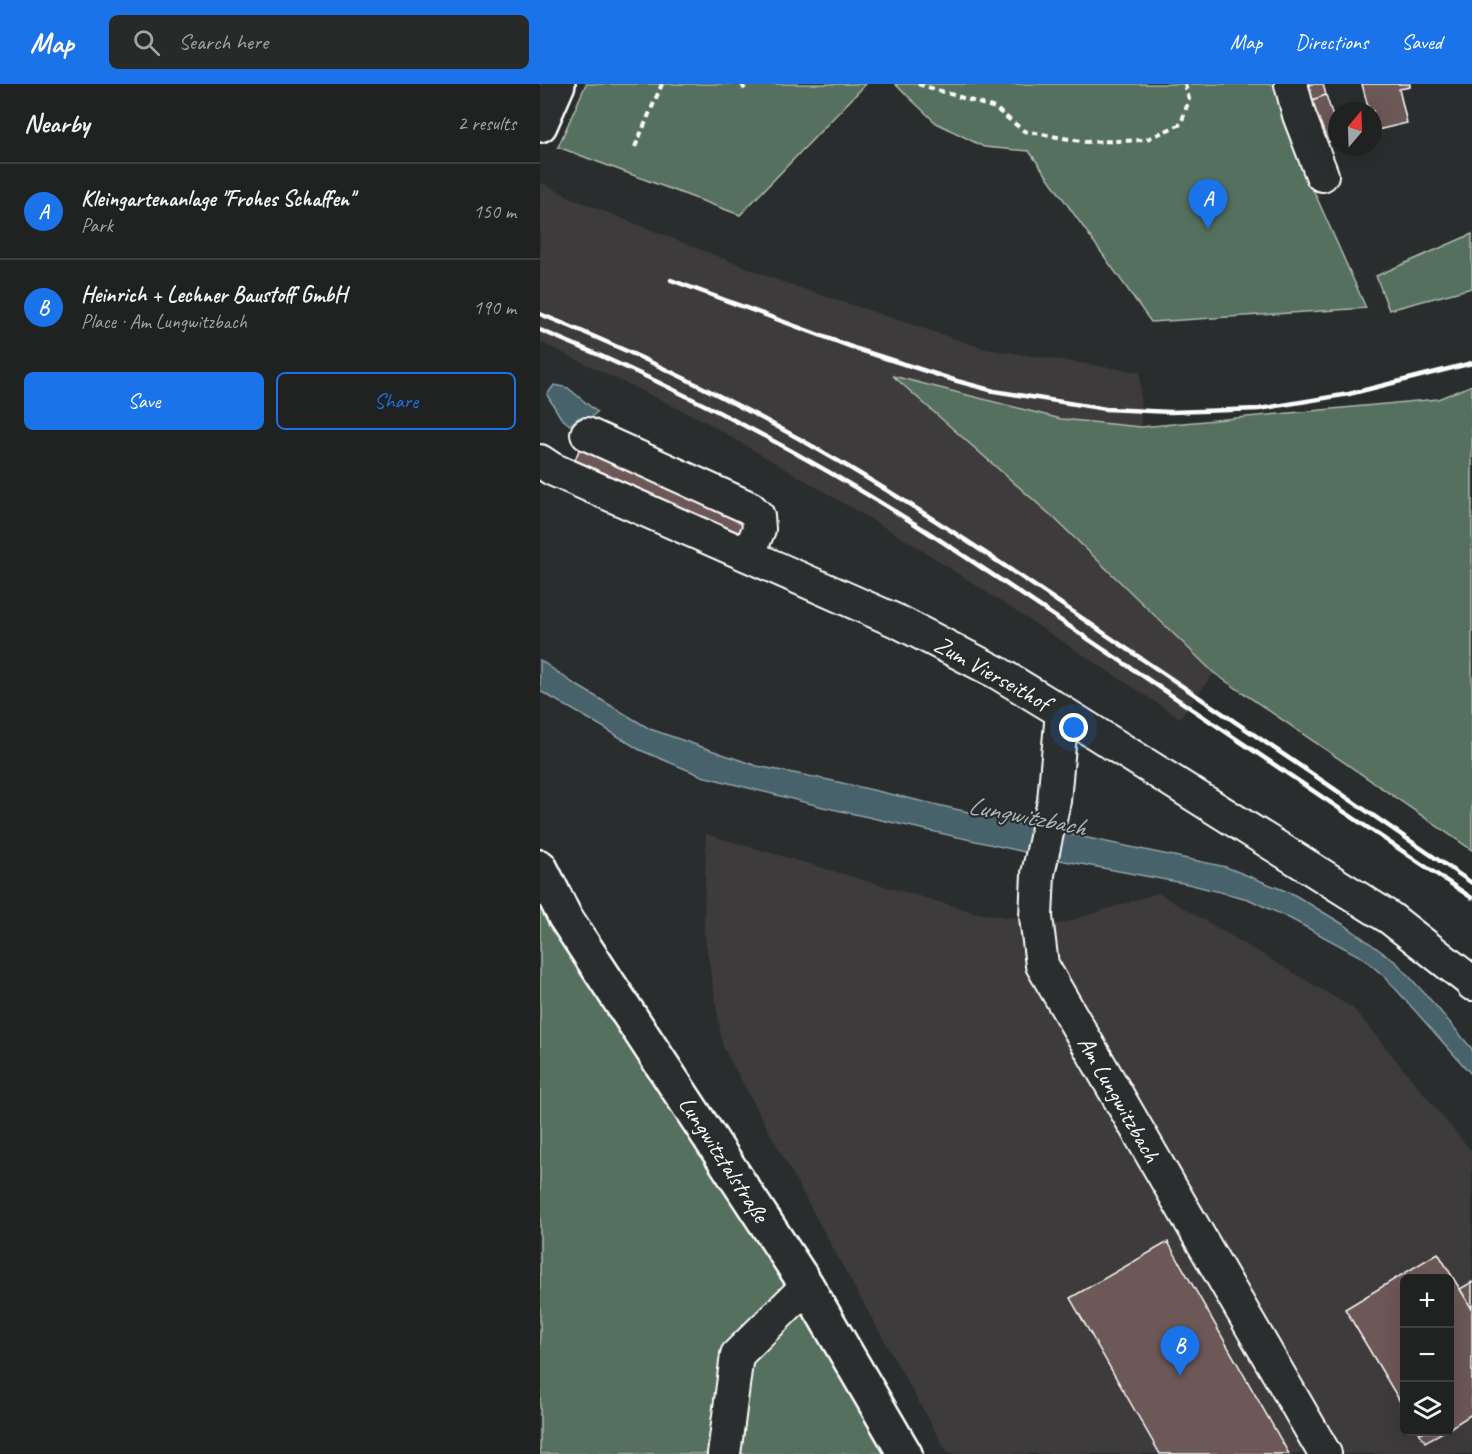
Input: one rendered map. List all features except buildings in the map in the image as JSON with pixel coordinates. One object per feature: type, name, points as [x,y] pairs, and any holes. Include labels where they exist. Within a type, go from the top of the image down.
[{"type":"main road","points":[[540,125],[558,84]]},
{"type":"main road","name":"Lungwitztalstraße","points":[[540,867],[566,917],[807,1286],[905,1454]]},
{"type":"street","points":[[1291,84],[1299,115],[1323,175]]},
{"type":"street","points":[[587,434],[750,508],[758,516],[759,530],[747,555]]},
{"type":"street","name":"Zum Vierseithof","points":[[540,461],[552,469],[901,623],[998,673],[1390,918],[1472,984]]},
{"type":"street","name":"Am Lungwitzbach","points":[[1062,712],[1054,801],[1038,874],[1036,917],[1041,965],[1325,1454]]},
{"type":"street","points":[[724,1454],[737,1355],[807,1286]]},
{"type":"path","points":[[635,147],[663,84]]},
{"type":"path","points":[[742,84],[745,90]]},
{"type":"path","points":[[918,84],[995,108],[1024,131],[1086,142],[1145,140],[1181,124],[1189,99],[1185,84]]},
{"type":"shaded area","points":[[540,182],[576,200],[785,283],[986,349],[1140,372],[1141,427],[1061,419],[894,377],[1054,518],[1214,673],[1180,718],[911,543],[704,421],[540,342]]},
{"type":"shaded area","points":[[706,834],[977,913],[1060,924],[1158,893],[1353,1008],[1472,1152],[1472,1454],[948,1454],[723,1047],[704,932]]},
{"type":"green space","points":[[586,84],[866,84],[740,215],[558,147]]},
{"type":"green space","points":[[895,84],[1275,84],[1283,122],[1366,308],[1151,322],[1029,151],[984,147],[936,123]]},
{"type":"green space","points":[[1472,234],[1472,288],[1389,310],[1376,276]]},
{"type":"green space","points":[[893,376],[1061,419],[1141,427],[1438,399],[1472,385],[1472,850],[1214,673],[1054,518]]},
{"type":"green space","points":[[540,903],[789,1283],[888,1454],[540,1454]]},
{"type":"water","points":[[554,385],[568,388],[597,412],[588,420],[579,417],[570,425],[561,418],[547,395]]},
{"type":"water","points":[[540,660],[573,683],[650,729],[757,766],[1226,867],[1293,894],[1346,926],[1397,963],[1472,1049],[1472,1075],[1386,978],[1363,958],[1291,919],[1248,899],[1188,884],[1065,861],[823,807],[702,776],[640,750],[540,691]]},
{"type":"railway","points":[[671,280],[857,349],[957,381],[994,391],[1106,409],[1171,412],[1259,409],[1349,394],[1472,363]]},
{"type":"railway","points":[[540,314],[618,347],[696,384],[771,423],[879,485],[1011,570],[1472,883]]},
{"type":"railway","points":[[540,330],[637,372],[732,419],[870,496],[1005,583],[1472,898]]},
{"type":"place","name":"Kleingartenanlage \"Frohes Schaffen\"","points":[[1208,229]]},
{"type":"place","name":"Heinrich + Lechner Baustoff GmbH","points":[[1180,1376]]},
{"type":"water label","name":"Lungwitzbach","points":[[1027,816]]}]
